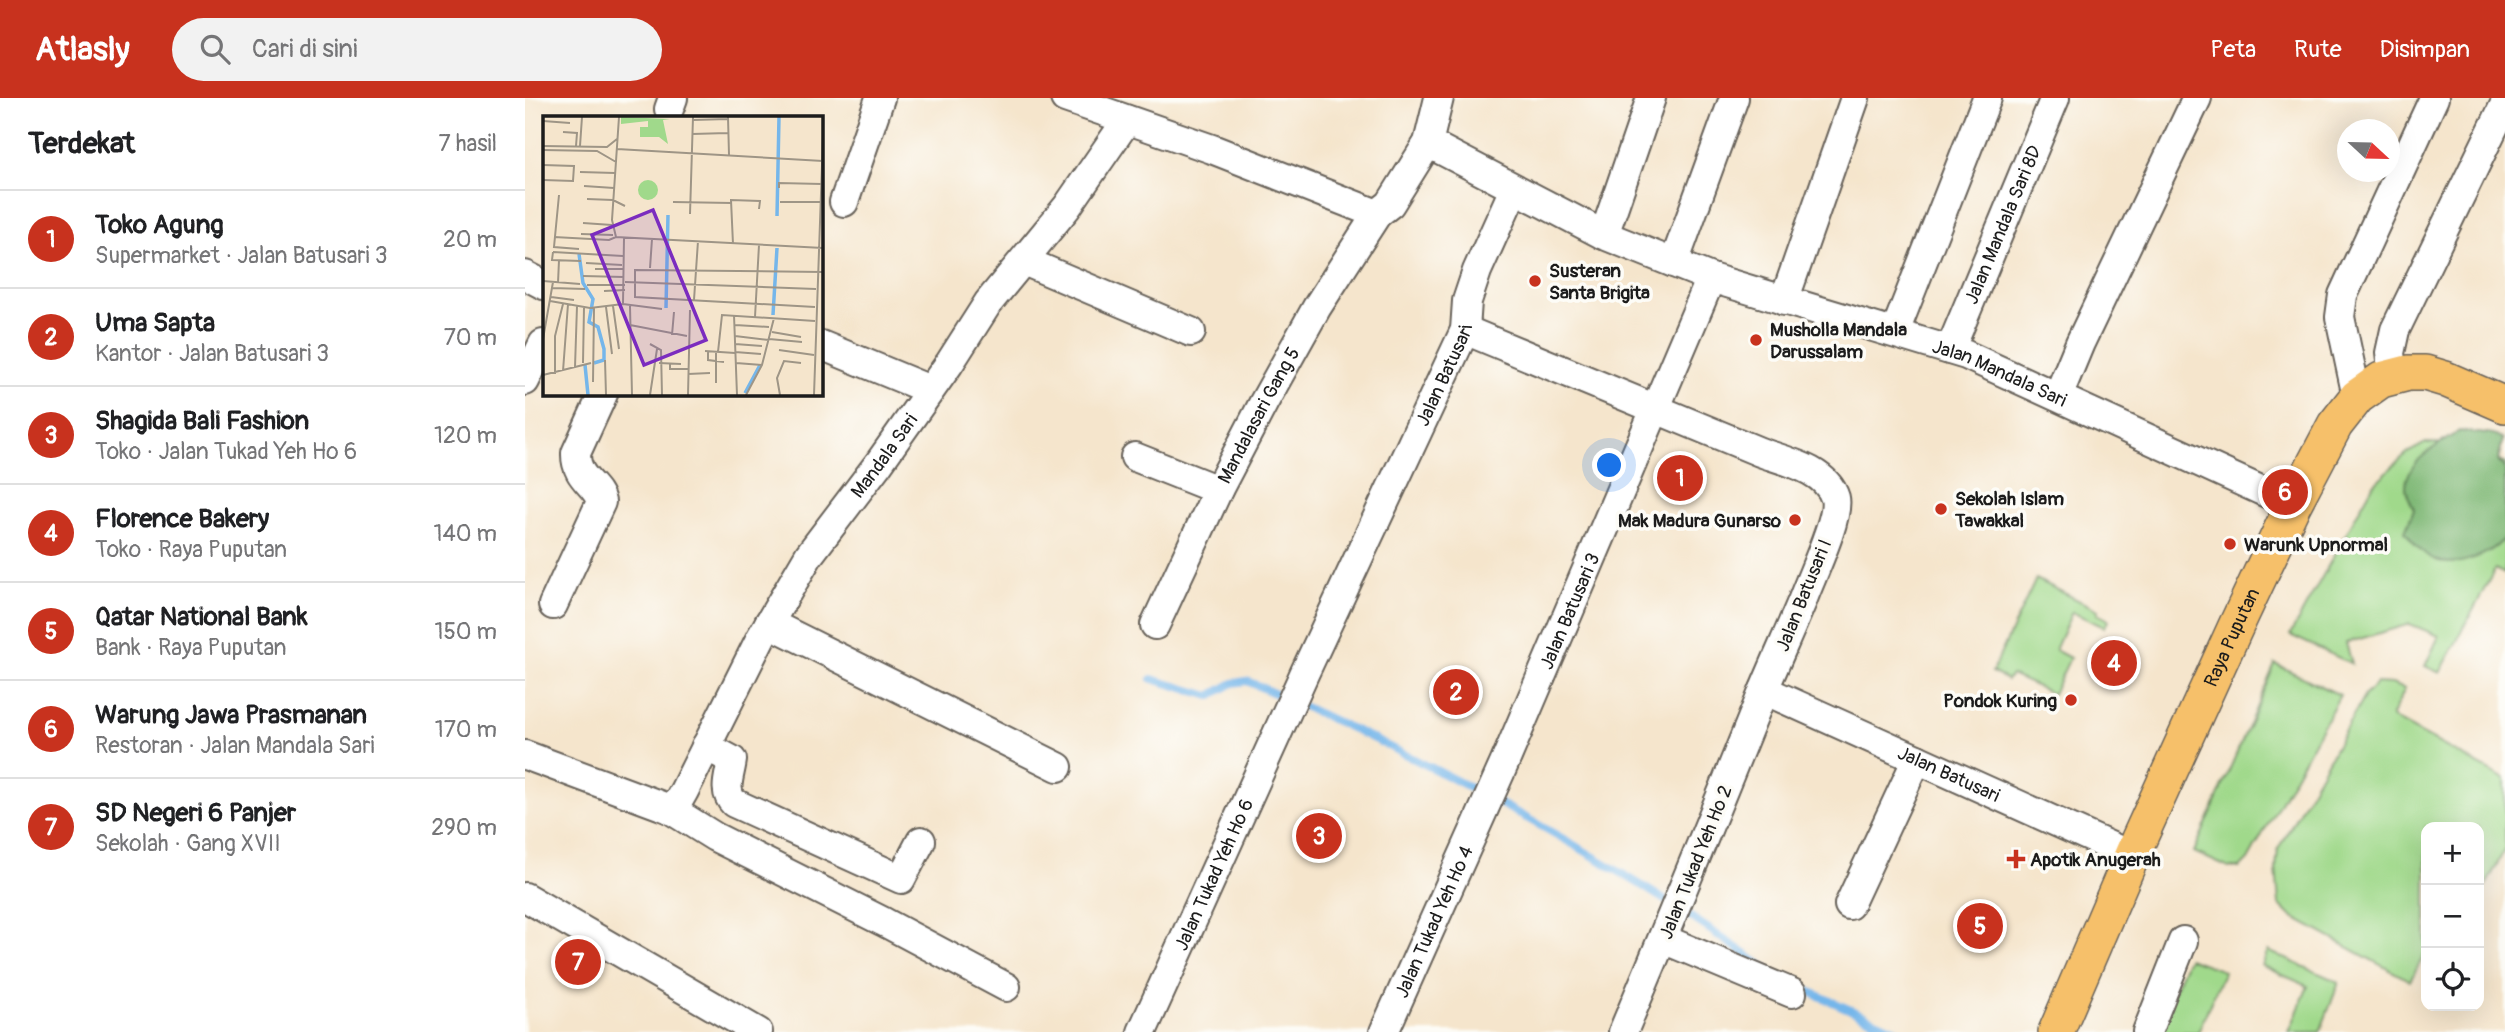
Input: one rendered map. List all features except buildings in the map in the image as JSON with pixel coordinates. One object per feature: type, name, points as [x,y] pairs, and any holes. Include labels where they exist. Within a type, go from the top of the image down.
[{"type":"main road","name":"Raya Puputan","points":[[2056,1032],[2134,857],[2149,817],[2293,505],[2335,425],[2357,397],[2381,380],[2408,373],[2425,373],[2445,379],[2505,405]]},
{"type":"street","points":[[844,202],[880,98]]},
{"type":"street","points":[[1065,98],[1224,154],[1377,214],[1390,204],[1428,143],[1439,98]]},
{"type":"street","points":[[1604,235],[1651,98]]},
{"type":"street","points":[[1674,263],[1734,98]]},
{"type":"street","points":[[1784,300],[1855,98]]},
{"type":"street","points":[[1895,332],[1987,98]]},
{"type":"street","name":"Jalan Mandala Sari 8D","points":[[1950,350],[2055,98]]},
{"type":"street","points":[[2058,396],[2080,343],[2197,98]]},
{"type":"street","points":[[2357,397],[2340,317],[2343,295],[2434,98]]},
{"type":"street","points":[[2393,377],[2390,353],[2395,330],[2505,104]]},
{"type":"street","name":"Mandala Sari","points":[[670,809],[676,805],[769,623],[809,555],[879,463],[988,303],[1067,207],[1127,120]]},
{"type":"street","name":"Jalan Mandala Sari","points":[[1428,143],[1604,235],[1711,278],[1950,350],[2058,396],[2293,505]]},
{"type":"street","points":[[1465,330],[1467,301],[1477,271],[1514,189]]},
{"type":"street","name":"Mandalasari Gang 5","points":[[1156,625],[1218,491],[1317,307],[1377,214]]},
{"type":"street","points":[[1024,261],[1191,332]]},
{"type":"street","points":[[525,275],[543,284]]},
{"type":"street","name":"Jalan Batusari 3","points":[[1482,813],[1711,278]]},
{"type":"street","name":"Jalan Batusari","points":[[1285,716],[1465,330],[1816,474],[1828,485],[1835,499]]},
{"type":"street","points":[[525,382],[537,341]]},
{"type":"street","points":[[823,346],[930,390]]},
{"type":"street","points":[[552,605],[601,502],[600,496],[582,477],[576,453],[602,396]]},
{"type":"street","points":[[1135,457],[1218,491]]},
{"type":"street","name":"Jalan Batusari I","points":[[1764,690],[1832,522],[1835,499]]},
{"type":"street","points":[[769,623],[1058,767]]},
{"type":"street","name":"Jalan Batusari","points":[[1764,690],[2134,857]]},
{"type":"street","name":"Jalan Tukad Yeh Ho 2","points":[[1623,1032],[1692,872],[1764,690]]},
{"type":"street","name":"Jalan Tukad Yeh Ho 6","points":[[1142,1032],[1285,716]]},
{"type":"street","points":[[706,746],[731,760],[726,787],[728,797],[734,803],[901,879],[921,841]]},
{"type":"street","points":[[525,755],[670,809],[715,837],[1006,987]]},
{"type":"street","points":[[1849,905],[1917,760]]},
{"type":"street","name":"Jalan Tukad Yeh Ho 4","points":[[1384,1032],[1482,813]]},
{"type":"street","points":[[525,897],[758,1032]]},
{"type":"street","points":[[1665,933],[1793,993]]},
{"type":"street","points":[[2147,1032],[2183,941]]},
{"type":"green space","points":[[2459,431],[2503,439],[2498,461],[2505,469],[2505,536],[2486,553],[2450,563],[2425,554],[2405,531],[2414,509],[2406,487],[2407,477],[2417,461]]},
{"type":"green space","points":[[2426,443],[2467,448],[2505,464],[2505,574],[2495,569],[2440,673],[2425,666],[2439,636],[2410,624],[2346,643],[2352,664],[2290,635],[2373,485],[2407,453]]},
{"type":"green space","points":[[2036,579],[2098,610],[2097,614],[2109,620],[2104,627],[2072,612],[2055,650],[2070,658],[2053,694],[2011,675],[2007,680],[1992,672]]},
{"type":"green space","points":[[2275,664],[2340,695],[2248,860],[2240,868],[2229,868],[2194,852]]},
{"type":"green space","points":[[2377,683],[2392,684],[2405,689],[2391,717],[2505,779],[2505,849],[2484,889],[2484,822],[2421,822],[2421,961],[2410,981],[2292,917],[2279,904],[2276,868],[2278,849],[2365,695]]},
{"type":"green space","points":[[2268,951],[2339,982],[2320,1032],[2289,1032],[2308,986],[2262,966]]},
{"type":"green space","points":[[2188,958],[2224,971],[2198,1032],[2155,1032]]},
{"type":"waterway","points":[[1152,679],[1210,696],[1233,683],[1247,681],[1315,711],[1448,776],[1578,847],[1642,885],[1765,968]]},
{"type":"waterway","points":[[1797,986],[1900,1032]]},
{"type":"place","name":"Susteran Santa Brigita","points":[[1535,281]]},
{"type":"place","name":"Musholla Mandala Darussalam","points":[[1756,340]]},
{"type":"place","name":"Toko Agung","points":[[1680,478]]},
{"type":"place","name":"Warung Jawa Prasmanan","points":[[2285,492]]},
{"type":"place","name":"Sekolah Islam Tawakkal","points":[[1941,509]]},
{"type":"place","name":"Mak Madura Gunarso","points":[[1795,520]]},
{"type":"place","name":"Warunk Upnormal","points":[[2230,544]]},
{"type":"place","name":"Florence Bakery","points":[[2114,663]]},
{"type":"place","name":"Uma Sapta","points":[[1456,692]]},
{"type":"place","name":"Pondok Kuring","points":[[2071,700]]},
{"type":"place","name":"Shagida Bali Fashion","points":[[1319,836]]},
{"type":"place","name":"Apotik Anugerah","points":[[2016,859]]},
{"type":"place","name":"Qatar National Bank","points":[[1980,926]]},
{"type":"place","name":"SD Negeri 6 Panjer","points":[[578,962]]}]
